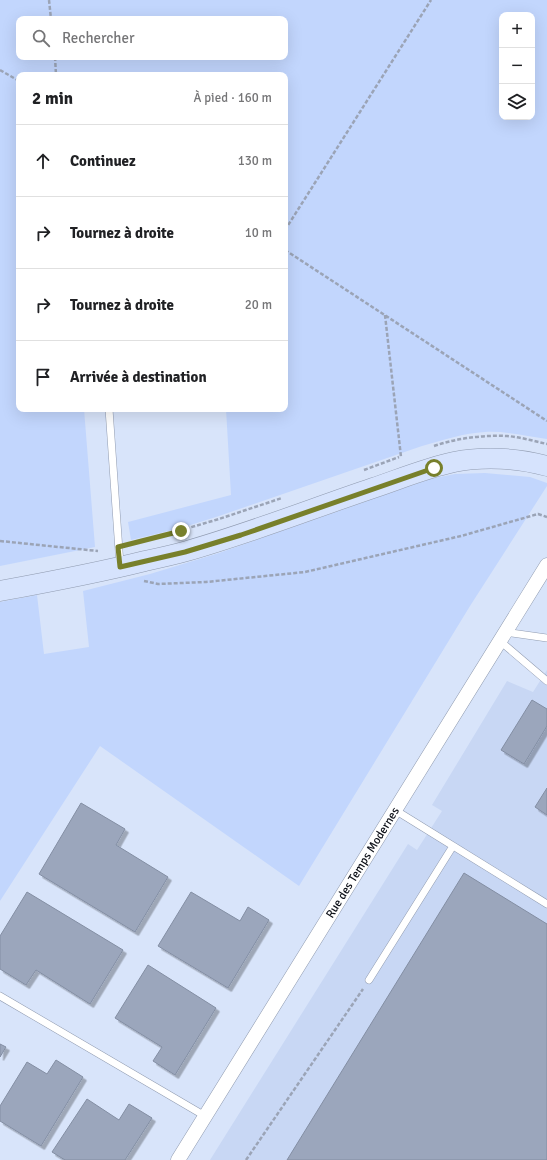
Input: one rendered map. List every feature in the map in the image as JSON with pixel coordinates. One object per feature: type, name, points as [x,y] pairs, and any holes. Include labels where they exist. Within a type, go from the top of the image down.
[{"type":"main road","points":[[0,591],[120,567],[185,552],[241,535],[338,500],[454,462],[482,459],[502,459],[547,466]]},
{"type":"street","name":"Rue des Temps Modernes","points":[[178,1160],[547,565]]},
{"type":"lane","points":[[109,412],[120,567]]},
{"type":"lane","points":[[503,636],[547,638]]},
{"type":"lane","points":[[503,636],[547,681]]},
{"type":"lane","points":[[395,810],[547,904]]},
{"type":"lane","points":[[369,980],[454,846]]},
{"type":"lane","points":[[0,996],[205,1116]]},
{"type":"path","points":[[49,0],[51,16]]},
{"type":"path","points":[[288,225],[430,0]]},
{"type":"path","points":[[54,60],[56,72]]},
{"type":"path","points":[[0,70],[16,79]]},
{"type":"path","points":[[288,252],[547,421]]},
{"type":"path","points":[[358,472],[401,457],[385,315]]},
{"type":"path","points":[[431,447],[445,442],[470,437],[508,436],[547,444]]},
{"type":"path","points":[[146,540],[219,519],[282,498]]},
{"type":"path","points":[[143,581],[158,584],[206,582],[305,572],[461,536],[538,514],[547,517]]},
{"type":"path","points":[[0,541],[101,552],[93,553]]},
{"type":"path","points":[[246,1160],[369,980]]},
{"type":"shaded area","points":[[0,0],[547,0],[547,439],[501,432],[477,433],[454,437],[422,446],[219,516],[181,528],[131,540],[128,522],[231,495],[226,412],[288,412],[288,72],[16,72],[16,412],[84,412],[95,547],[0,566]]},
{"type":"shaded area","points":[[485,473],[530,477],[547,483],[547,486],[470,606],[299,886],[100,746],[0,901],[0,602],[37,595],[44,654],[89,647],[83,591],[150,574],[219,553],[430,479],[455,474]]},
{"type":"shaded area","points":[[547,670],[547,1160],[210,1160],[408,844],[417,850],[442,811],[432,805],[507,681],[533,692]]},
{"type":"building","points":[[532,700],[547,709],[547,726],[524,764],[501,750]]},
{"type":"building","points":[[547,788],[547,815],[535,807]]},
{"type":"building","points":[[81,803],[125,829],[116,845],[168,877],[135,932],[39,874]]},
{"type":"building","points":[[464,873],[547,924],[547,1160],[287,1160]]},
{"type":"building","points":[[27,892],[123,950],[90,1004],[36,970],[26,985],[0,969],[0,936]]},
{"type":"building","points":[[191,892],[240,921],[248,907],[269,920],[228,988],[158,946]]},
{"type":"building","points":[[148,965],[216,1008],[175,1075],[153,1061],[162,1047],[115,1018]]},
{"type":"building","points":[[0,1044],[6,1047],[0,1057]]},
{"type":"building","points":[[56,1060],[83,1077],[41,1146],[0,1121],[0,1106],[27,1062],[47,1074]]},
{"type":"building","points":[[87,1099],[119,1120],[129,1104],[152,1118],[125,1160],[65,1160],[52,1152]]},
{"type":"route","points":[[181,531],[118,547],[120,567],[185,552],[241,535],[338,500],[434,468]]}]
